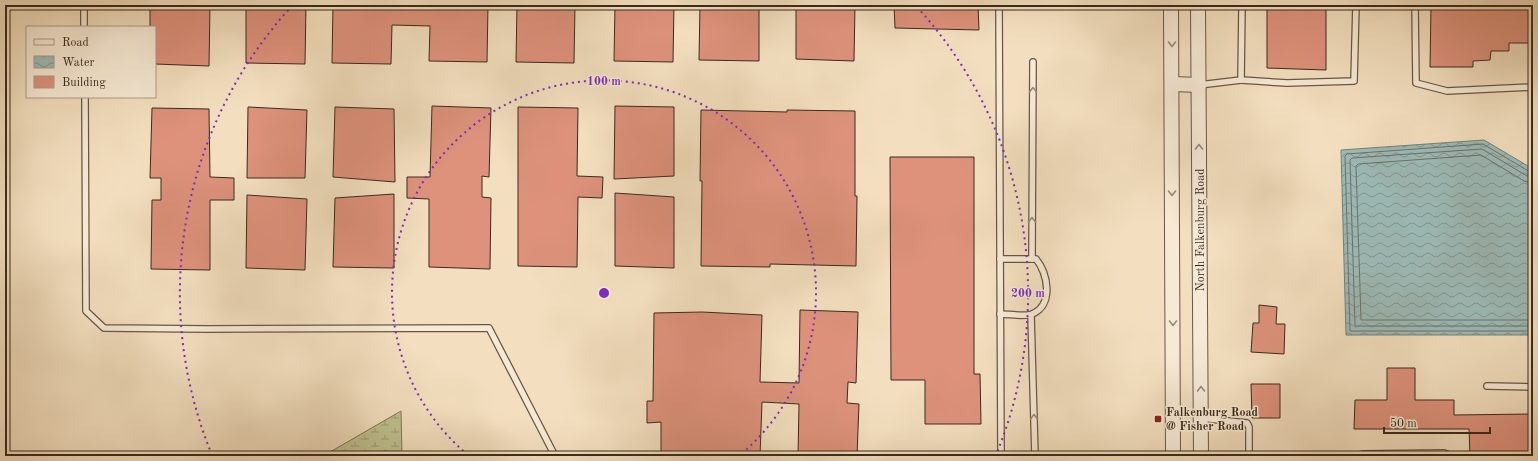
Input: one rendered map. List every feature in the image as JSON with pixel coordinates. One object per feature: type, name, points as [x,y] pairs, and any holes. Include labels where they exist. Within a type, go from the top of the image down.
[{"type":"street","points":[[1171,5],[1173,456]]},
{"type":"street","name":"North Falkenburg Road","points":[[1198,5],[1201,456]]},
{"type":"street","points":[[1172,84],[1199,85]]},
{"type":"lane","points":[[84,5],[84,26]]},
{"type":"lane","points":[[999,5],[1001,456]]},
{"type":"lane","points":[[1242,5],[1242,80]]},
{"type":"lane","points":[[1199,85],[1242,80],[1287,83],[1354,81],[1356,5]]},
{"type":"lane","points":[[1415,5],[1416,83],[1447,91],[1533,87]]},
{"type":"lane","points":[[1032,259],[1033,62]]},
{"type":"lane","points":[[85,98],[86,311],[104,328],[489,328],[555,456]]},
{"type":"lane","points":[[1000,259],[1036,259],[1041,264],[1046,275],[1047,286],[1045,300],[1040,308],[1031,315],[1000,314]]},
{"type":"lane","points":[[1031,315],[1035,456]]},
{"type":"lane","points":[[1487,386],[1533,387]]},
{"type":"lane","points":[[1201,418],[1247,423],[1249,427],[1249,456]]},
{"type":"lane","points":[[1355,456],[1364,454],[1437,453],[1444,453],[1452,456]]},
{"type":"green space","points":[[401,411],[402,456],[323,456]]},
{"type":"water","points":[[1484,140],[1533,169],[1533,335],[1346,335],[1341,150]]},
{"type":"building","points":[[150,5],[210,5],[209,66],[156,64],[156,26],[150,26]]},
{"type":"building","points":[[246,5],[306,5],[305,64],[246,63]]},
{"type":"building","points":[[333,5],[488,5],[487,62],[429,61],[430,26],[392,25],[391,64],[332,63]]},
{"type":"building","points":[[517,5],[575,5],[574,63],[516,62]]},
{"type":"building","points":[[615,5],[674,5],[673,62],[614,61]]},
{"type":"building","points":[[700,5],[759,5],[759,61],[699,60]]},
{"type":"building","points":[[796,5],[855,5],[854,61],[796,59]]},
{"type":"building","points":[[894,5],[978,5],[979,30],[895,28]]},
{"type":"building","points":[[1267,5],[1326,5],[1326,70],[1267,68]]},
{"type":"building","points":[[1431,5],[1533,5],[1533,35],[1531,43],[1509,43],[1509,51],[1491,51],[1490,60],[1473,61],[1473,67],[1430,67]]},
{"type":"building","points":[[432,106],[491,108],[489,177],[482,176],[482,197],[491,198],[490,269],[429,267],[429,199],[407,198],[407,177],[430,177]]},
{"type":"building","points":[[615,106],[674,107],[674,176],[614,179]]},
{"type":"building","points":[[248,107],[307,110],[305,178],[247,178]]},
{"type":"building","points":[[335,107],[394,109],[395,182],[333,177]]},
{"type":"building","points":[[518,107],[578,108],[577,176],[603,177],[602,198],[578,197],[577,267],[518,266]]},
{"type":"building","points":[[152,108],[209,109],[210,177],[234,178],[234,200],[210,200],[210,270],[151,269],[152,200],[161,200],[161,178],[150,178]]},
{"type":"building","points":[[701,110],[787,112],[787,110],[855,111],[855,196],[857,196],[856,266],[770,264],[770,267],[701,266]]},
{"type":"building","points":[[890,157],[974,157],[974,374],[980,374],[981,424],[925,424],[925,380],[891,380]]},
{"type":"building","points":[[615,193],[674,197],[674,268],[615,266]]},
{"type":"building","points":[[394,194],[394,268],[333,267],[335,198]]},
{"type":"building","points":[[247,195],[307,199],[305,270],[246,268]]},
{"type":"building","points":[[1259,305],[1277,307],[1276,324],[1285,324],[1284,354],[1251,352],[1253,323],[1259,323]]},
{"type":"building","points":[[800,310],[858,312],[856,383],[848,382],[847,403],[859,404],[857,456],[798,456],[799,404],[762,402],[760,456],[661,456],[661,422],[647,423],[647,401],[653,401],[654,313],[702,312],[762,315],[760,382],[799,383]]},
{"type":"building","points":[[1387,368],[1415,368],[1415,400],[1454,400],[1454,415],[1533,414],[1533,456],[1470,456],[1469,429],[1354,429],[1355,400],[1387,400]]},
{"type":"building","points":[[1251,384],[1280,384],[1280,418],[1252,418]]},
{"type":"place","name":"Falkenburg Road @ Fisher Road","points":[[1158,419]]}]
